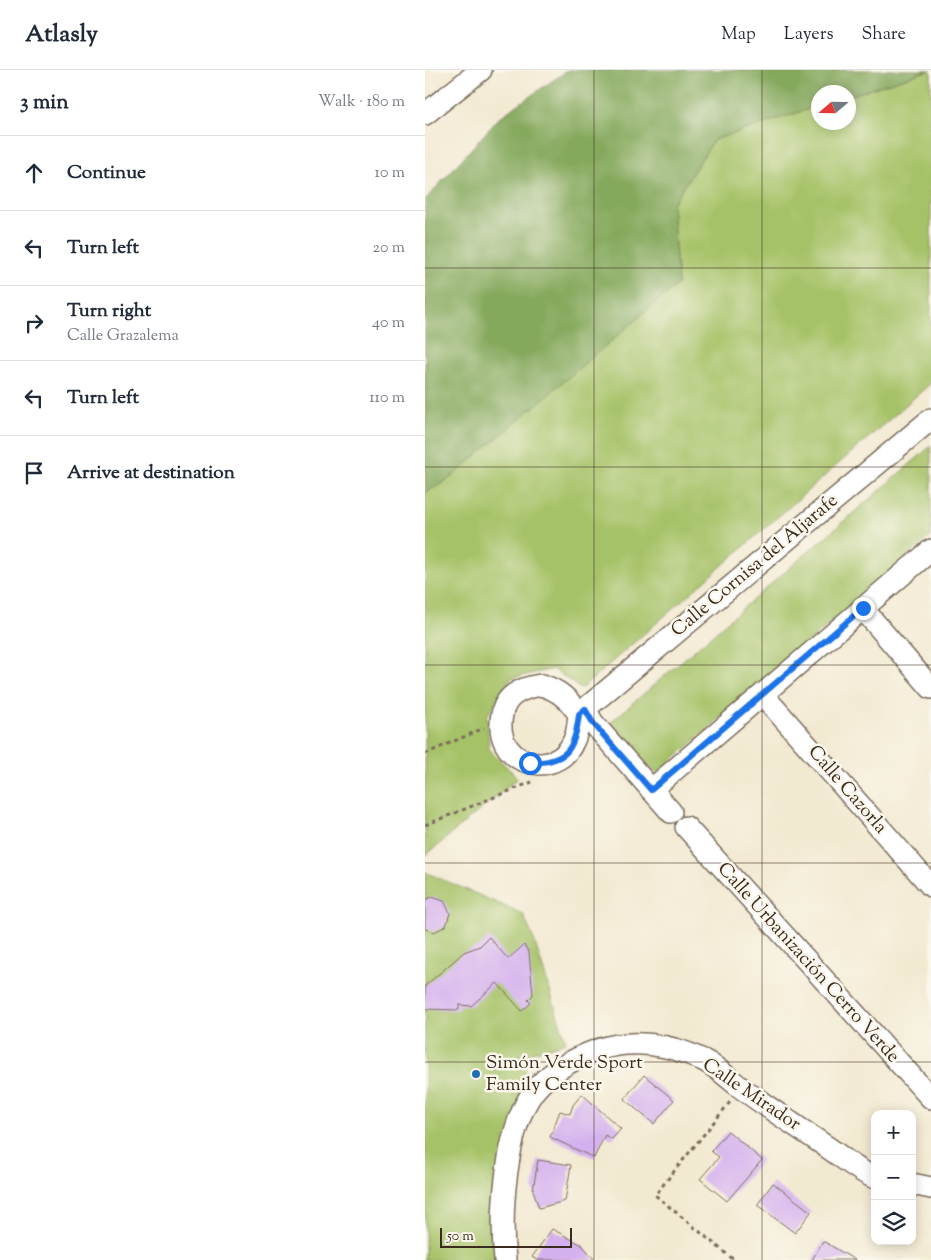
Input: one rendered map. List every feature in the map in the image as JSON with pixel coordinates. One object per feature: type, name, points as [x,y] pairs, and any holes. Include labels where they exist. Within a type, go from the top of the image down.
[{"type":"street","points":[[425,114],[481,70]]},
{"type":"street","name":"Calle Cornisa del Aljarafe","points":[[582,711],[931,419]]},
{"type":"street","points":[[651,790],[931,550]]},
{"type":"street","points":[[863,608],[931,688]]},
{"type":"street","points":[[582,711],[575,739],[571,746],[562,756],[550,762],[530,763],[519,759],[509,751],[501,737],[499,724],[504,706],[512,695],[528,686],[542,686],[555,689],[582,711],[671,812]]},
{"type":"street","name":"Calle Cazorla","points":[[763,695],[931,886]]},
{"type":"street","name":"Calle Urbanización Cerro Verde","points":[[686,827],[931,1098]]},
{"type":"street","name":"Calle Mirador","points":[[505,1260],[503,1239],[507,1167],[515,1130],[533,1092],[554,1071],[580,1056],[608,1046],[637,1044],[674,1048],[705,1061],[741,1088],[871,1175]]},
{"type":"street","points":[[916,1185],[931,1188]]},
{"type":"path","points":[[425,754],[481,729],[489,728]]},
{"type":"path","points":[[425,825],[530,784],[544,763]]},
{"type":"path","points":[[734,1260],[655,1195],[741,1088]]},
{"type":"green space","points":[[568,70],[929,70],[856,94],[856,85],[811,85],[811,108],[714,140],[672,204],[678,284],[449,479],[425,493],[425,200],[500,117]]},
{"type":"green space","points":[[931,70],[931,383],[581,689],[553,669],[511,678],[487,716],[489,749],[518,778],[425,856],[425,493],[449,479],[678,284],[672,204],[714,140],[811,108],[811,130],[856,130],[856,94]]},
{"type":"green space","points":[[931,446],[931,536],[656,774],[611,722]]},
{"type":"green space","name":"Simón Verde Sport Family Center","points":[[425,872],[523,914],[534,940],[566,1042],[520,1056],[533,1092],[515,1130],[502,1260],[425,1260]]},
{"type":"building","points":[[432,897],[444,901],[450,913],[446,926],[434,932],[425,929],[425,900]]},
{"type":"building","points":[[489,937],[508,959],[524,945],[529,952],[533,995],[528,1000],[531,1003],[522,1011],[497,983],[471,1006],[459,1005],[459,1010],[425,1009],[425,986],[464,952],[480,946]]},
{"type":"building","points":[[644,1075],[674,1100],[654,1124],[624,1099]]},
{"type":"building","points":[[582,1094],[621,1129],[612,1139],[605,1135],[594,1158],[550,1137],[560,1111],[570,1114],[573,1105]]},
{"type":"building","points":[[728,1131],[762,1160],[727,1201],[700,1179],[719,1157],[711,1151]]},
{"type":"building","points":[[538,1160],[571,1165],[565,1201],[539,1208],[533,1190]]},
{"type":"building","points":[[773,1183],[811,1212],[795,1233],[757,1205]]},
{"type":"building","points":[[552,1229],[582,1245],[595,1260],[537,1260],[532,1257]]},
{"type":"building","points":[[823,1241],[855,1260],[812,1260]]},
{"type":"place","name":"Simón Verde Sport Family Center","points":[[476,1074]]},
{"type":"route","points":[[530,763],[550,762],[562,756],[575,739],[579,714],[585,709],[593,723],[651,790],[863,608]]}]
